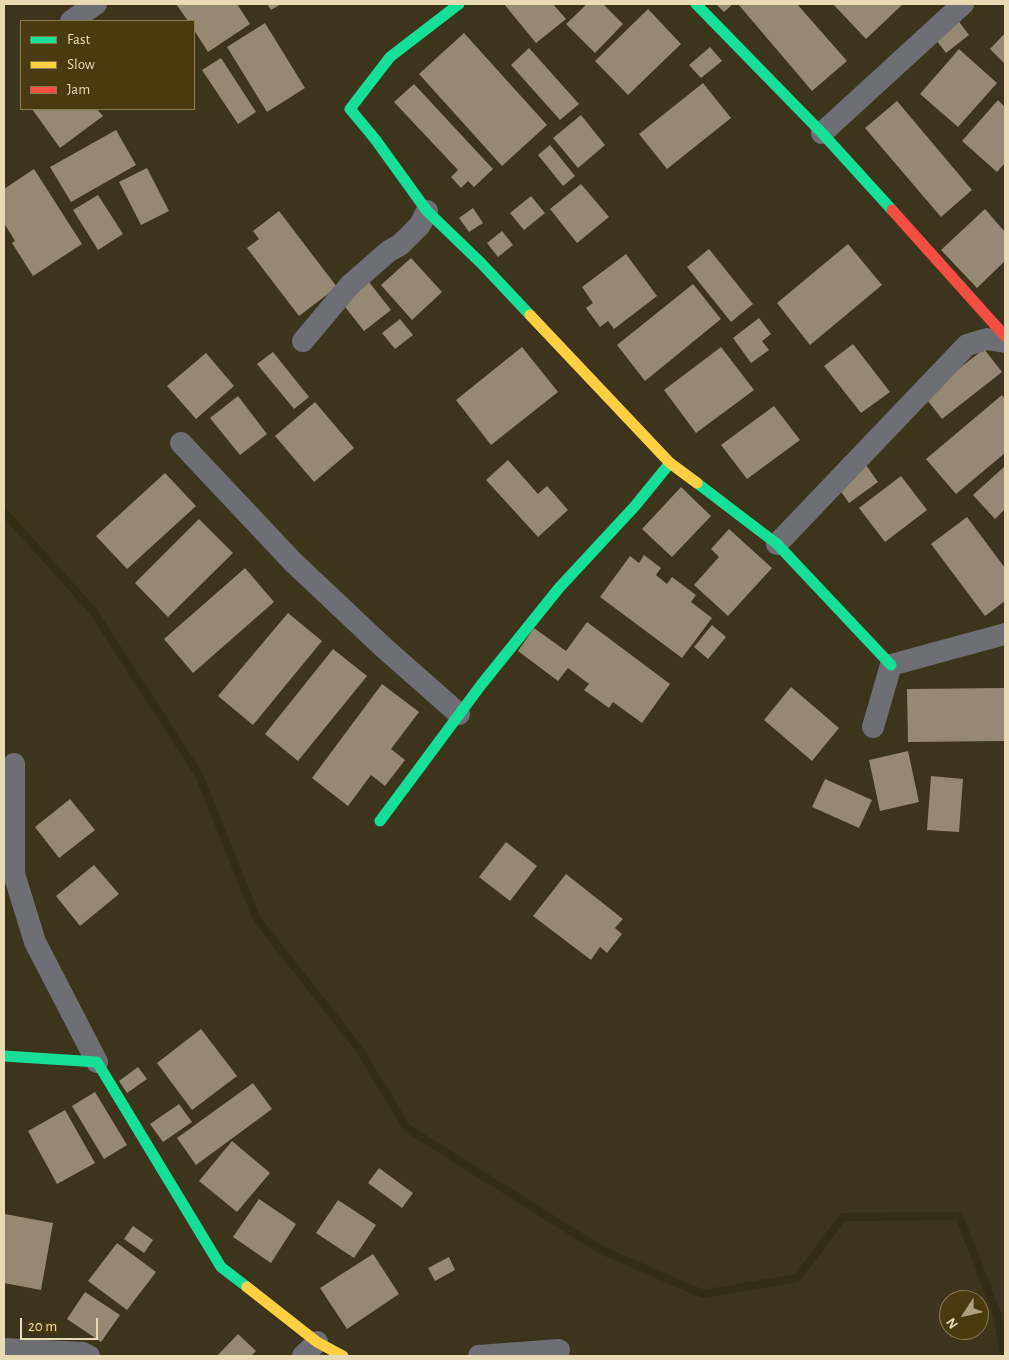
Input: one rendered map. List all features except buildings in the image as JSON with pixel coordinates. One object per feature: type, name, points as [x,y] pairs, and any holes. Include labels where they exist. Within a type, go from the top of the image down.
[{"type":"street","points":[[72,20],[96,4]]},
{"type":"street","points":[[459,4],[390,57],[350,109],[375,139],[427,211],[481,263],[670,463],[777,544],[891,664]]},
{"type":"street","points":[[696,4],[822,133],[1005,336]]},
{"type":"street","points":[[822,133],[963,4]]},
{"type":"street","points":[[303,342],[350,285],[420,225],[427,211]]},
{"type":"street","points":[[777,544],[967,345],[988,339],[1005,342]]},
{"type":"street","points":[[181,443],[293,562],[382,646],[459,714]]},
{"type":"street","points":[[380,821],[481,685],[559,588],[635,506],[670,463]]},
{"type":"street","points":[[891,664],[1005,634]]},
{"type":"street","points":[[873,727],[891,664]]},
{"type":"street","points":[[14,764],[14,874],[36,942],[97,1062],[221,1267],[310,1349],[343,1356]]},
{"type":"street","points":[[4,1056],[97,1062]]},
{"type":"street","points":[[4,1349],[83,1353],[89,1356]]},
{"type":"street","points":[[478,1356],[559,1350]]},
{"type":"waterway","points":[[4,512],[93,611],[199,775],[257,919],[359,1049],[407,1128],[601,1250],[703,1294],[797,1278],[843,1217],[959,1216],[998,1316],[1004,1356]]},
{"type":"traffic: fast","points":[[459,4],[390,57],[350,109],[375,139],[427,211],[481,263],[530,315]]},
{"type":"traffic: fast","points":[[696,4],[822,133],[892,210]]},
{"type":"traffic: fast","points":[[380,821],[481,685],[559,588],[635,506],[670,463]]},
{"type":"traffic: fast","points":[[697,483],[777,544],[891,665]]},
{"type":"traffic: fast","points":[[4,1056],[97,1062],[221,1267],[247,1287]]},
{"type":"traffic: slow","points":[[530,315],[670,463],[697,483]]},
{"type":"traffic: slow","points":[[247,1287],[317,1342],[343,1356]]},
{"type":"traffic: jam","points":[[892,210],[1005,336]]}]
